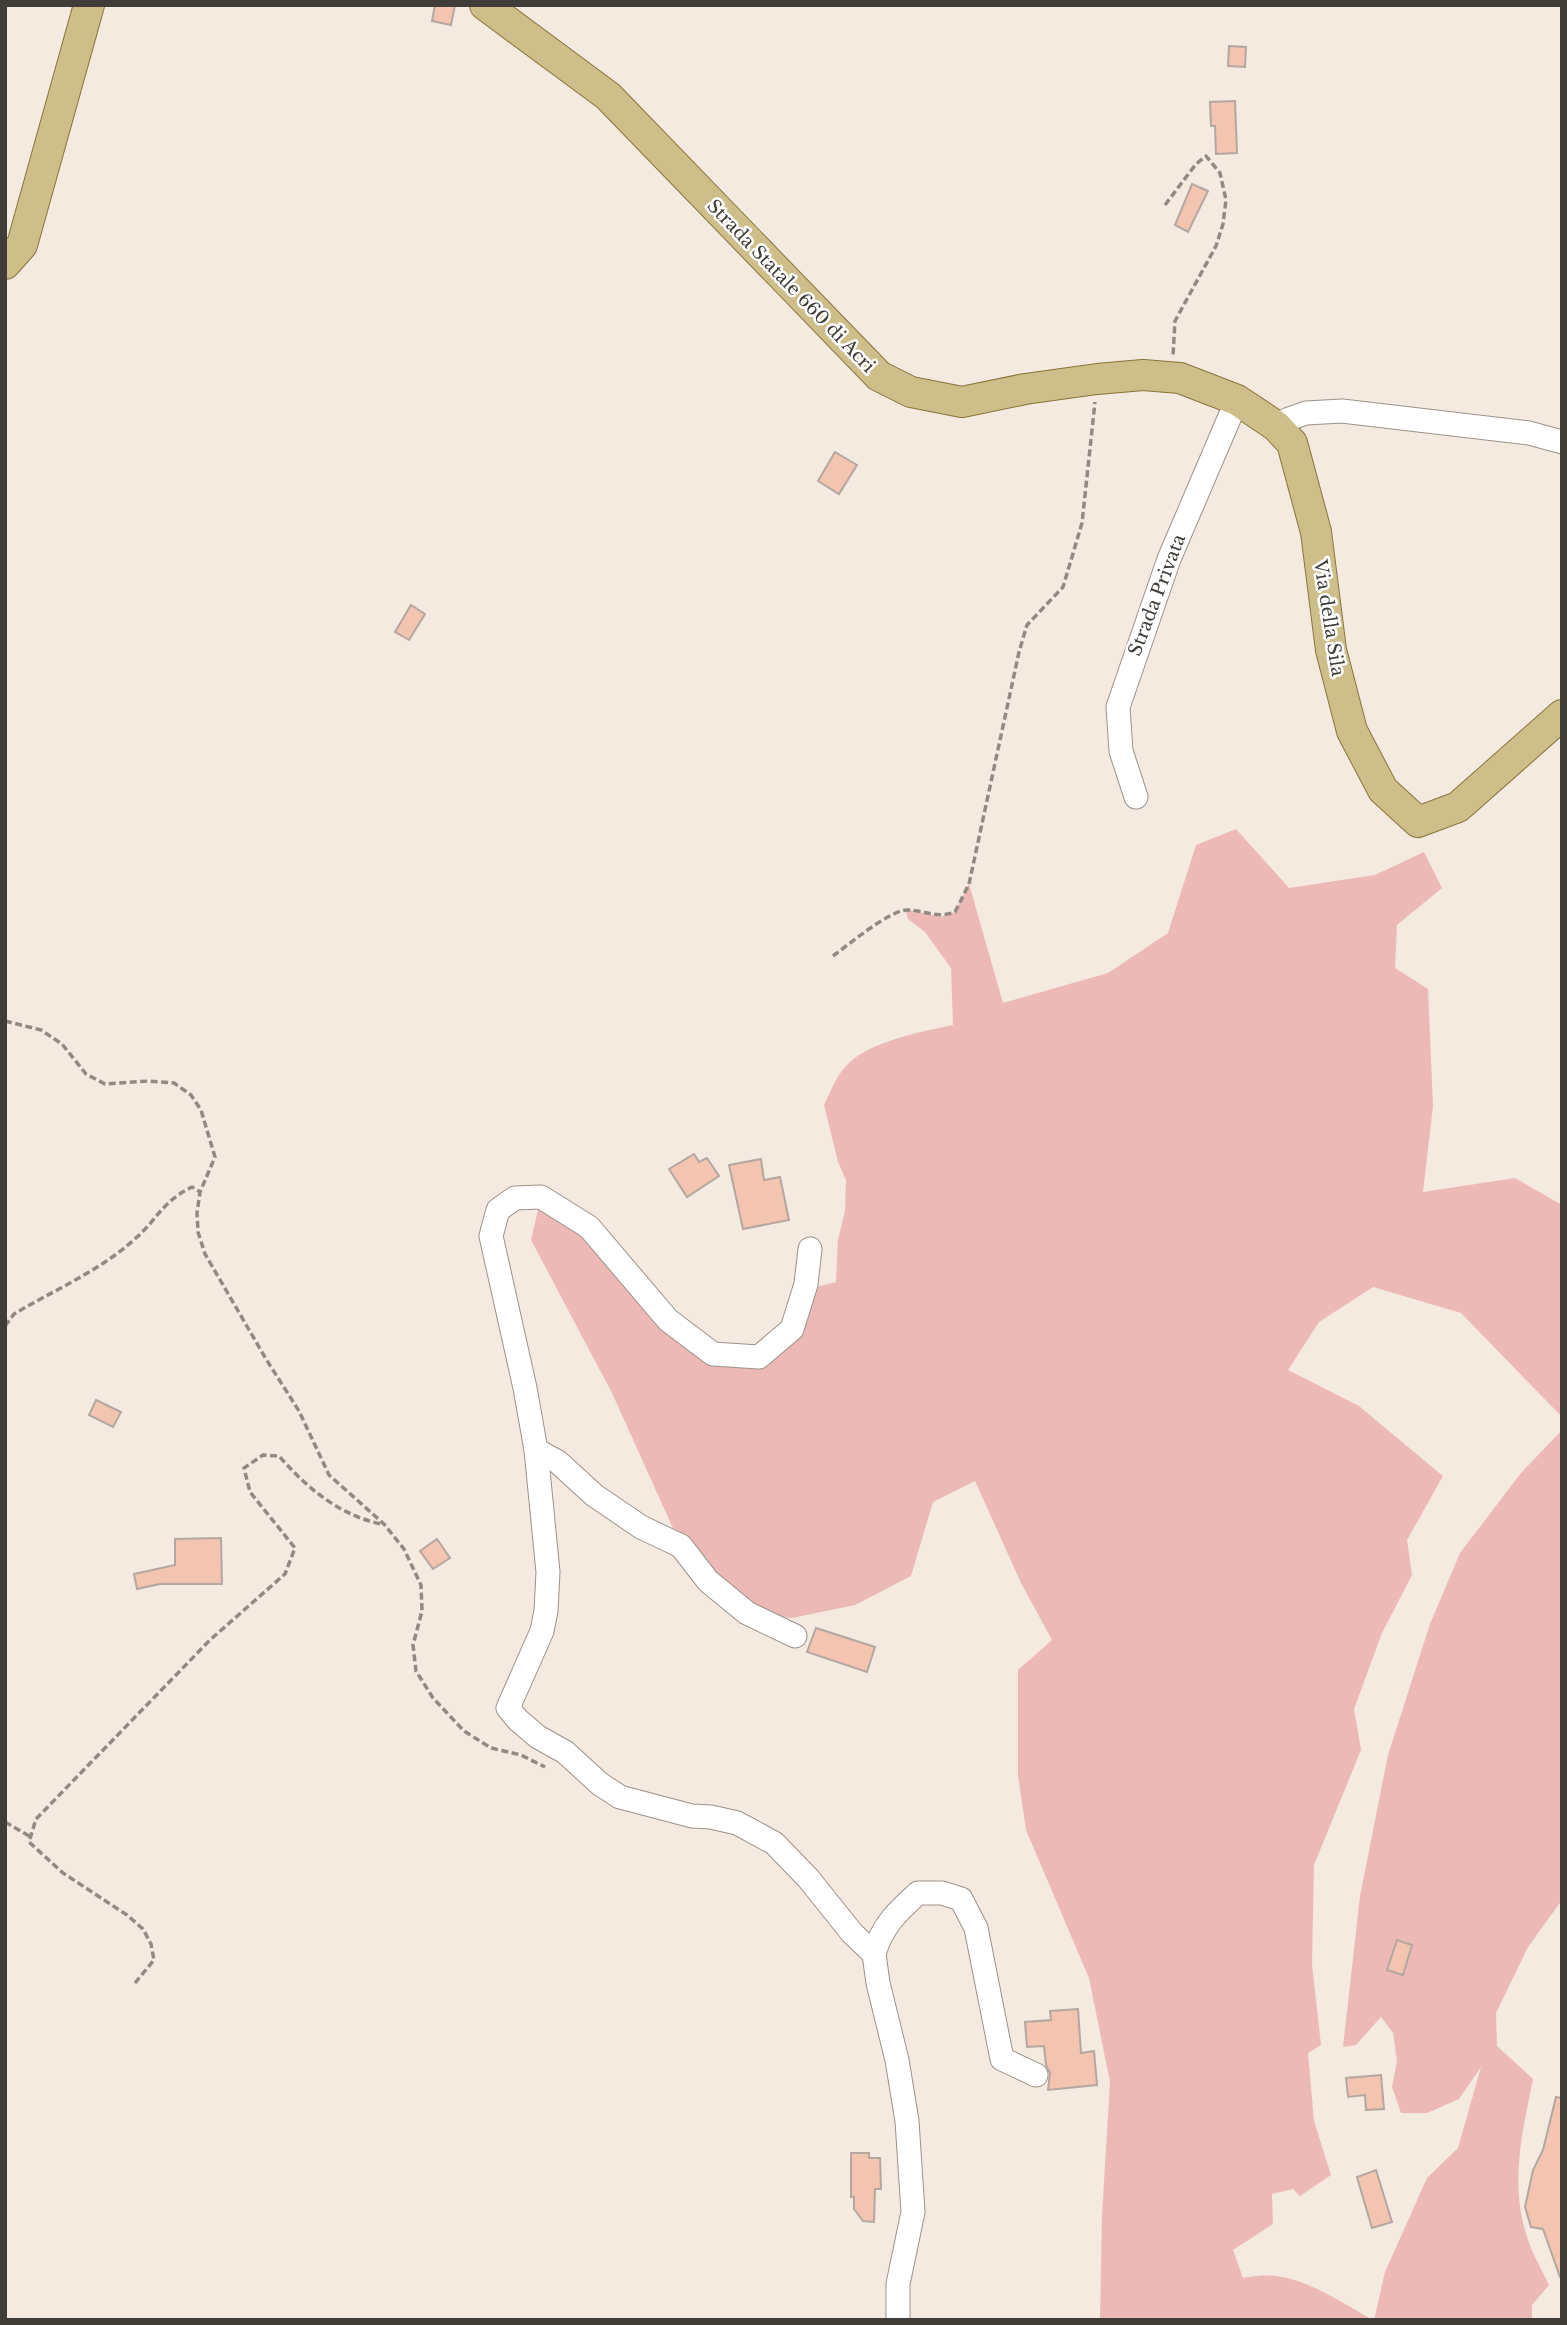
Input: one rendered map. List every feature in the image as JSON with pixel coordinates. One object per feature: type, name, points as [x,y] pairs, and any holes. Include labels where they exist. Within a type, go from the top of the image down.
[{"type":"main road","points":[[5,264],[22,245],[89,5]]},
{"type":"main road","name":"Strada Statale 660 di Acri","points":[[485,5],[608,96],[879,376],[911,392],[962,402],[1025,389],[1097,379],[1143,376],[1180,378],[1237,400],[1276,426]]},
{"type":"main road","name":"Via della Sila","points":[[1276,426],[1292,443],[1316,532],[1331,650],[1352,731],[1383,790],[1418,822],[1458,807],[1562,715]]},
{"type":"street","name":"Strada Privata","points":[[1136,797],[1121,751],[1118,707],[1170,559],[1237,400]]},
{"type":"street","points":[[1276,426],[1306,413],[1342,411],[1529,433],[1562,442]]},
{"type":"street","points":[[810,1249],[806,1284],[792,1329],[759,1357],[713,1354],[668,1320],[589,1227],[541,1197],[515,1198],[498,1210],[491,1236],[536,1450],[548,1572],[547,1611],[534,1652],[508,1708],[538,1737],[565,1752],[600,1784],[620,1797],[692,1816],[737,1823],[774,1843],[808,1878],[852,1933],[874,1954]]},
{"type":"street","points":[[536,1450],[558,1462],[593,1495],[631,1520],[681,1546],[708,1581],[747,1613],[795,1636]]},
{"type":"street","points":[[898,2320],[898,2284],[913,2212],[909,2147],[897,2060],[878,1983],[874,1954],[879,1936],[897,1912],[918,1893],[942,1892],[961,1899],[975,1928],[1002,2059],[1036,2076]]},
{"type":"path","points":[[1165,205],[1196,164],[1206,156],[1220,173],[1226,200],[1216,246],[1175,321],[1173,355],[1180,378]]},
{"type":"path","points":[[834,956],[873,926],[905,909],[941,917],[955,912],[969,884],[1018,652],[1027,625],[1063,587],[1082,523],[1094,431],[1097,379]]},
{"type":"path","points":[[5,1021],[41,1030],[62,1044],[86,1074],[105,1083],[174,1083],[191,1095],[201,1110],[215,1157],[200,1192],[197,1213],[198,1231],[205,1254],[299,1411],[329,1475],[384,1524],[404,1549],[421,1585],[422,1611],[413,1645],[416,1671],[433,1698],[464,1731],[491,1748],[521,1755],[551,1769]]},
{"type":"path","points":[[5,1325],[14,1314],[100,1263],[137,1237],[163,1206],[179,1194],[192,1187],[200,1192]]},
{"type":"path","points":[[135,1983],[154,1960],[151,1944],[143,1929],[127,1915],[63,1873],[29,1842],[36,1819],[209,1640],[285,1574],[295,1548],[250,1492],[244,1468],[263,1455],[279,1456],[300,1480],[338,1508],[363,1520],[384,1524]]},
{"type":"path","points":[[5,1822],[31,1837]]},
{"type":"shaded area","points":[[1236,829],[1289,888],[1375,875],[1424,852],[1442,888],[1397,925],[1395,968],[1428,989],[1433,1106],[1423,1192],[1515,1178],[1562,1205],[1562,1417],[1461,1313],[1373,1287],[1319,1322],[1288,1370],[1359,1406],[1443,1476],[1407,1540],[1412,1575],[1382,1633],[1354,1709],[1361,1750],[1314,1865],[1312,1964],[1321,2045],[1308,2053],[1314,2121],[1331,2175],[1300,2196],[1293,2189],[1272,2194],[1273,2224],[1233,2250],[1243,2278],[1261,2275],[1295,2280],[1327,2294],[1373,2320],[1100,2320],[1102,2215],[1110,2082],[1089,1978],[1026,1830],[1018,1776],[1018,1670],[1052,1640],[1021,1583],[975,1481],[933,1502],[911,1576],[855,1605],[792,1618],[747,1613],[681,1546],[612,1393],[531,1240],[541,1197],[713,1354],[759,1357],[804,1290],[836,1282],[838,1240],[845,1211],[846,1180],[838,1162],[824,1105],[836,1080],[846,1066],[868,1050],[896,1039],[953,1025],[951,968],[925,932],[908,919],[905,909],[941,917],[955,912],[969,884],[1003,1003],[1108,973],[1168,933],[1196,845]]},
{"type":"shaded area","points":[[1562,1430],[1562,1900],[1528,1947],[1496,2013],[1497,2046],[1533,2079],[1519,2160],[1519,2199],[1528,2240],[1549,2285],[1532,2305],[1532,2320],[1374,2320],[1385,2272],[1427,2178],[1458,2148],[1481,2067],[1459,2099],[1427,2113],[1401,2113],[1392,2087],[1397,2061],[1393,2033],[1381,2017],[1356,2045],[1343,2047],[1360,1896],[1388,1755],[1430,1624],[1460,1553],[1521,1473]]},
{"type":"building","points":[[435,5],[455,5],[451,25],[432,21]]},
{"type":"building","points":[[1229,46],[1246,47],[1245,67],[1228,66]]},
{"type":"building","points":[[1235,101],[1237,153],[1216,154],[1215,126],[1211,126],[1210,102]]},
{"type":"building","points":[[1192,184],[1208,191],[1188,232],[1175,225]]},
{"type":"building","points":[[835,452],[857,465],[839,494],[818,481]]},
{"type":"building","points":[[411,605],[425,614],[409,640],[395,632]]},
{"type":"building","points":[[694,1154],[699,1162],[707,1158],[719,1176],[687,1197],[669,1169]]},
{"type":"building","points":[[761,1159],[764,1180],[780,1177],[789,1220],[743,1229],[729,1165]]},
{"type":"building","points":[[96,1400],[121,1412],[113,1427],[89,1415]]},
{"type":"building","points":[[221,1538],[222,1584],[160,1584],[137,1589],[134,1574],[175,1565],[175,1539]]},
{"type":"building","points":[[437,1539],[450,1558],[433,1569],[420,1551]]},
{"type":"building","points":[[816,1628],[875,1647],[867,1672],[807,1652]]},
{"type":"building","points":[[1397,1940],[1412,1945],[1403,1975],[1387,1970]]},
{"type":"building","points":[[1078,2009],[1081,2053],[1094,2051],[1097,2085],[1048,2090],[1050,2073],[1046,2065],[1044,2046],[1027,2047],[1025,2022],[1051,2020],[1050,2011]]},
{"type":"building","points":[[1381,2075],[1384,2109],[1366,2110],[1365,2095],[1348,2097],[1346,2078]]},
{"type":"building","points":[[1556,2097],[1562,2098],[1560,2277],[1543,2229],[1531,2227],[1525,2207],[1533,2170],[1543,2150]]},
{"type":"building","points":[[851,2153],[869,2153],[869,2158],[880,2158],[881,2189],[875,2189],[874,2222],[863,2221],[854,2209],[854,2197],[851,2197]]},
{"type":"building","points":[[1376,2170],[1392,2222],[1372,2228],[1357,2177]]}]
